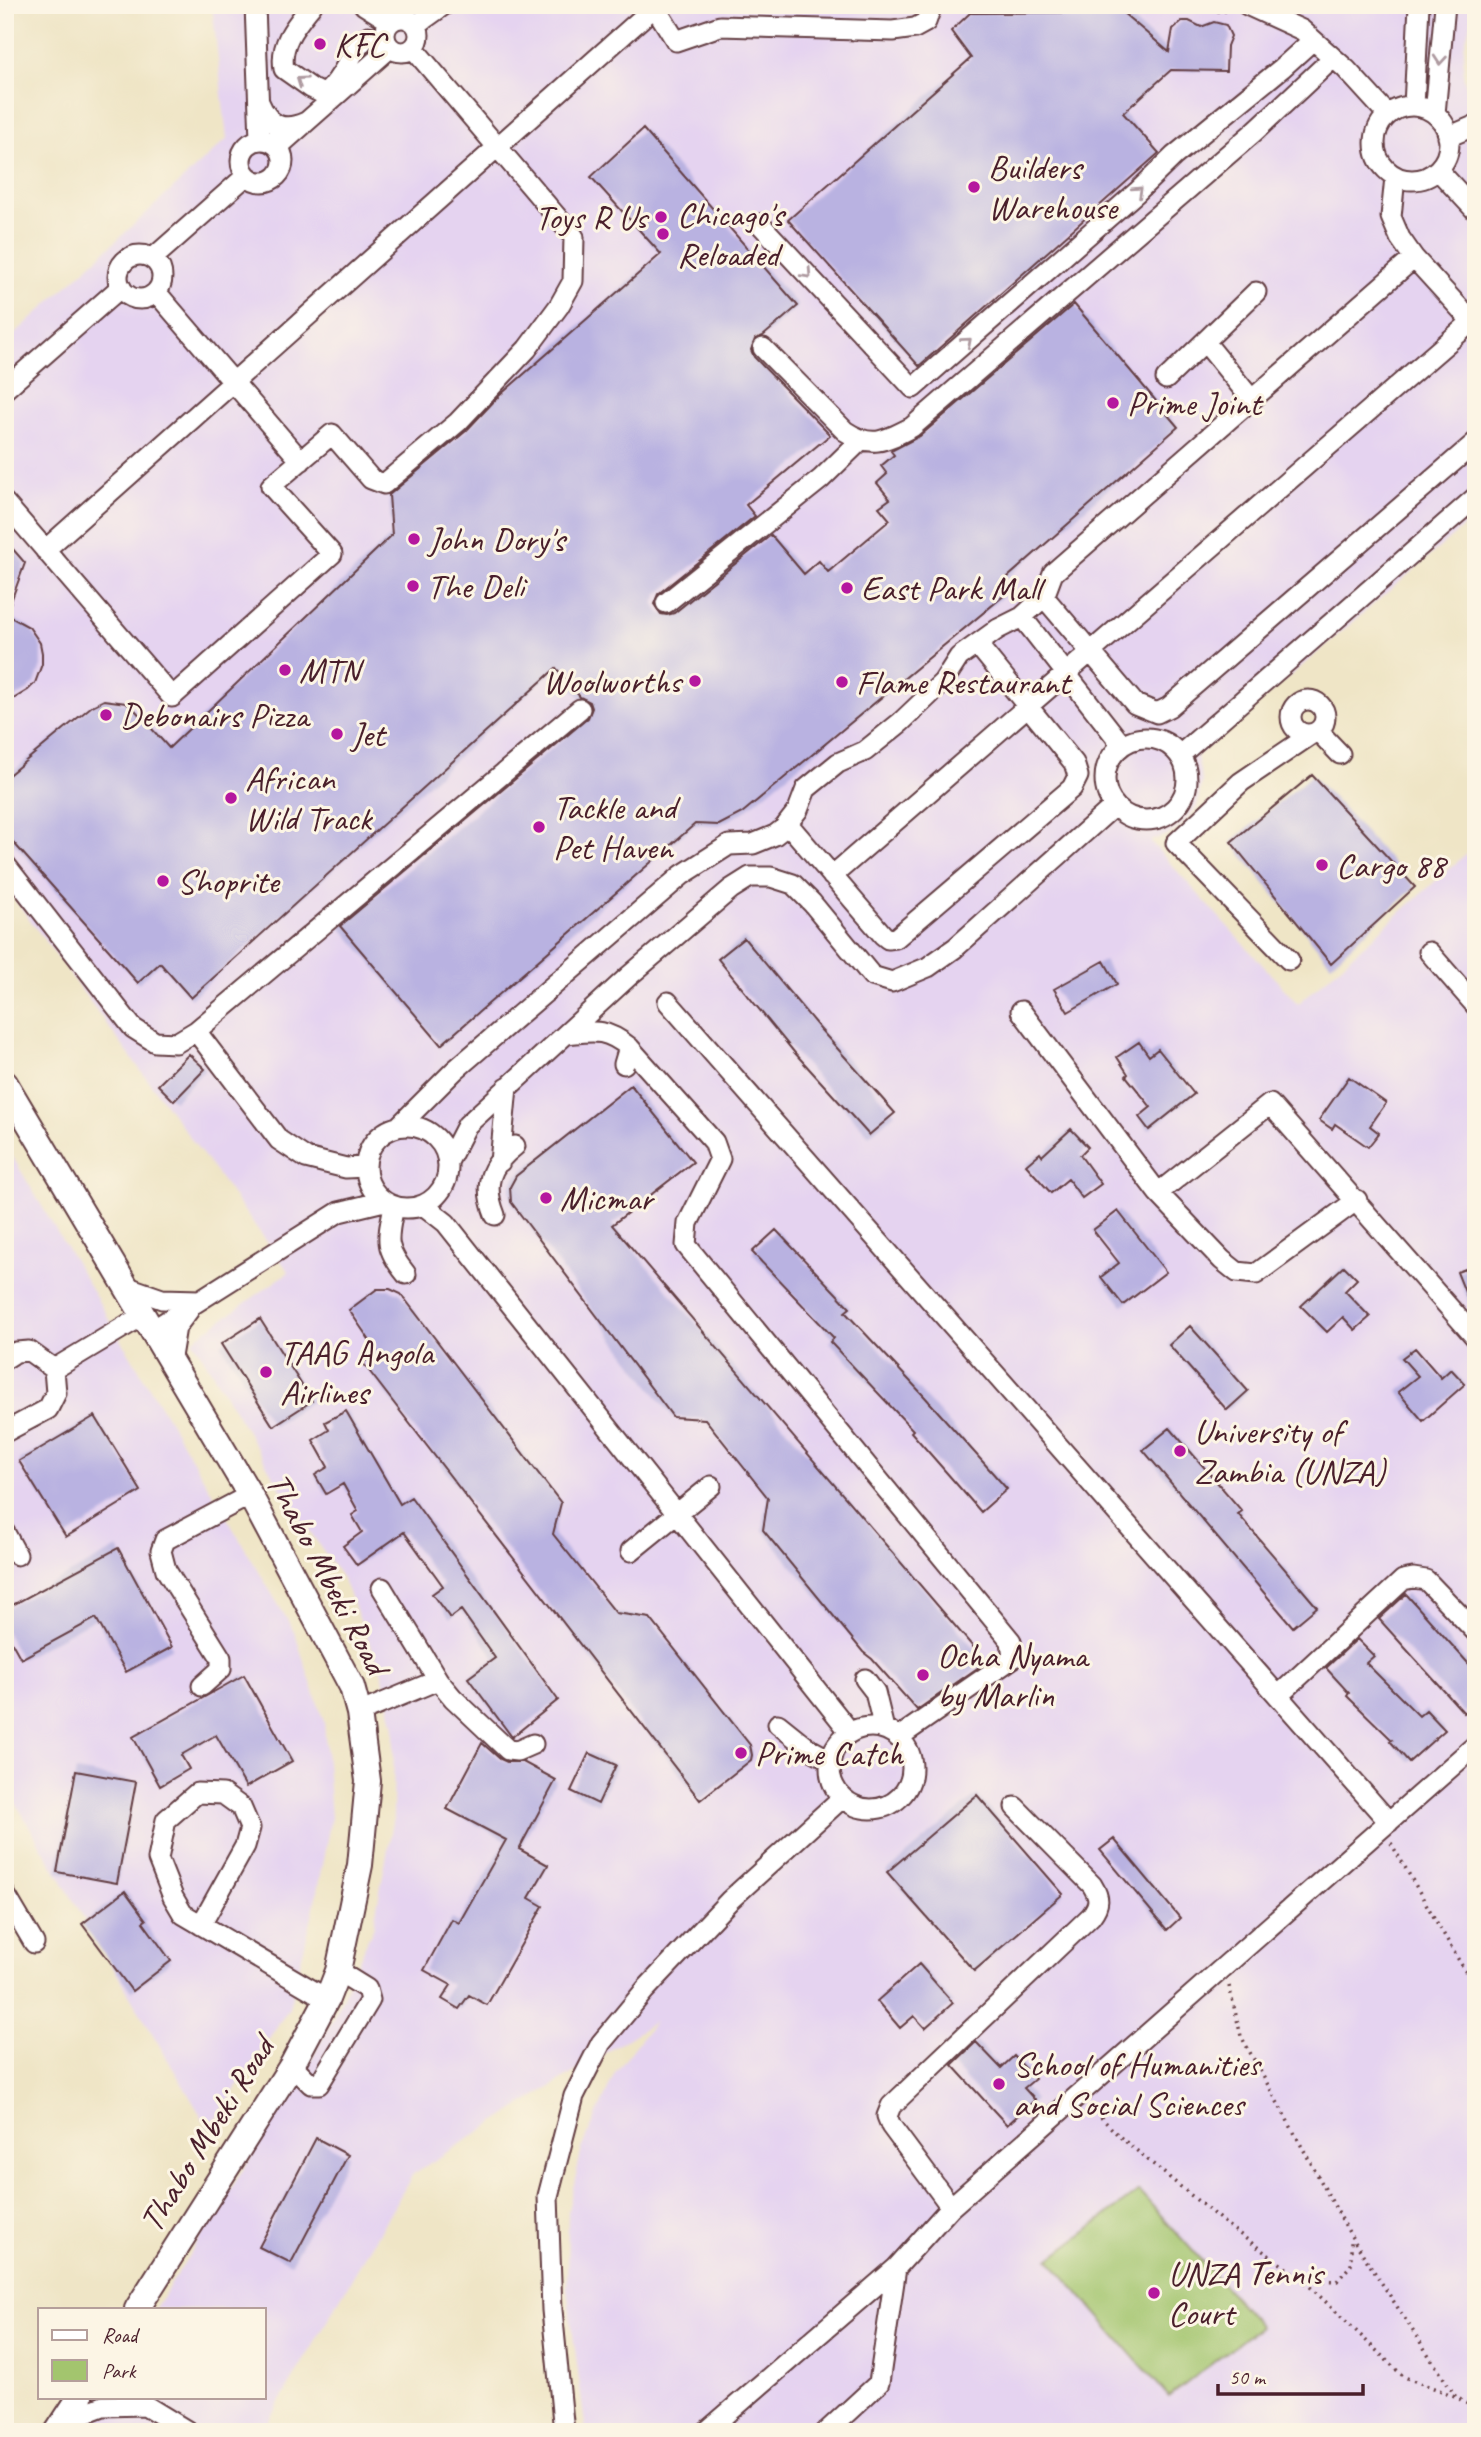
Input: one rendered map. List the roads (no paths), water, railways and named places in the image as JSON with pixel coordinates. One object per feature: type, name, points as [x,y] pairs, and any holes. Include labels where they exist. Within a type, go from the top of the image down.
[{"type":"main road","name":"Thabo Mbeki Road","points":[[5,1083],[250,1495],[352,1687],[359,1713],[368,1781],[360,1865],[338,1971],[327,1999],[292,2065],[137,2308]]},
{"type":"main road","points":[[68,2428],[80,2398]]},
{"type":"street","points":[[255,5],[259,101],[269,143],[283,161],[279,174],[266,183],[258,183],[246,176],[240,163],[248,145],[269,143],[307,121],[388,36],[399,18],[408,19],[415,25],[419,33],[418,41],[406,52],[397,52],[388,36],[363,5]]},
{"type":"street","points":[[312,5],[291,33],[282,56],[284,69],[318,92],[327,92],[335,86],[358,44],[368,36],[388,36]]},
{"type":"street","points":[[415,25],[444,5]]},
{"type":"street","points":[[1414,106],[1419,5]]},
{"type":"street","points":[[1436,114],[1445,5]]},
{"type":"street","points":[[1443,25],[1456,5]]},
{"type":"street","points":[[45,550],[655,8],[676,41],[720,26],[893,31],[915,28],[926,22],[932,7]]},
{"type":"street","points":[[1254,8],[1302,30],[1388,115]]},
{"type":"street","points":[[760,224],[913,388],[1137,192],[1174,156],[1313,40]]},
{"type":"street","points":[[5,503],[172,697],[332,554],[271,486],[332,434],[371,479],[384,484],[390,481],[458,422],[527,349],[559,306],[573,281],[574,237],[413,48]]},
{"type":"street","points":[[763,348],[845,431],[860,441],[875,442],[892,438],[912,427],[1254,132],[1333,58]]},
{"type":"street","points":[[259,101],[265,116],[278,125],[293,128],[307,121]]},
{"type":"street","points":[[1414,106],[1429,109],[1441,118],[1450,144],[1446,158],[1433,175],[1404,179],[1380,163],[1376,153],[1376,133],[1388,115],[1400,107],[1414,106]]},
{"type":"street","points":[[1448,136],[1476,125]]},
{"type":"street","points":[[1438,170],[1476,211]]},
{"type":"street","points":[[152,259],[246,176]]},
{"type":"street","points":[[832,876],[1475,322],[1414,258],[1400,238],[1405,197],[1404,179]]},
{"type":"street","points":[[140,255],[158,264],[162,278],[156,292],[141,299],[133,298],[121,287],[118,275],[128,259],[140,255]]},
{"type":"street","points":[[399,1126],[455,1070],[682,875],[729,845],[764,841],[788,824],[798,810],[806,789],[838,763],[865,751],[901,722],[943,682],[959,657],[998,629],[1022,617],[1044,597],[1053,573],[1414,258]]},
{"type":"street","points":[[5,389],[121,287]]},
{"type":"street","points":[[156,292],[301,461]]},
{"type":"street","points":[[1166,379],[1256,292]]},
{"type":"street","points":[[1205,342],[1252,400]]},
{"type":"street","points":[[666,603],[821,479],[860,441]]},
{"type":"street","points":[[1044,597],[1135,704],[1157,713],[1170,707],[1476,442]]},
{"type":"street","points":[[1180,755],[1476,497]]},
{"type":"street","points":[[1022,617],[1122,745]]},
{"type":"street","points":[[788,824],[883,935],[888,939],[896,938],[1072,788],[1078,776],[1074,763],[977,644]]},
{"type":"street","points":[[1277,758],[1293,707],[1304,700],[1317,702],[1322,707],[1325,719],[1315,732],[1277,758],[1241,782],[1176,843],[1289,960]]},
{"type":"street","points":[[5,864],[133,1028],[155,1042],[176,1043],[196,1031],[580,709]]},
{"type":"street","points":[[1290,720],[1298,732],[1315,732],[1340,754]]},
{"type":"street","points":[[1149,738],[1167,743],[1180,755],[1188,774],[1186,793],[1170,813],[1145,821],[1128,816],[1114,806],[1104,779],[1109,760],[1122,745],[1149,738]]},
{"type":"street","points":[[1186,793],[1205,815]]},
{"type":"street","points":[[448,1162],[467,1125],[507,1087],[629,975],[731,889],[750,877],[771,877],[793,884],[872,976],[892,982],[928,967],[955,948],[1114,806]]},
{"type":"street","points":[[1170,813],[1188,831]]},
{"type":"street","points":[[1429,952],[1476,1006]]},
{"type":"street","points":[[668,1002],[1278,1696],[1386,1825]]},
{"type":"street","points":[[1021,1011],[1158,1193],[1222,1261],[1237,1272],[1256,1274],[1356,1200]]},
{"type":"street","points":[[196,1031],[279,1140],[306,1158],[366,1171]]},
{"type":"street","points":[[566,1034],[593,1032],[613,1035],[626,1055],[714,1142],[720,1159],[688,1223],[686,1245],[1012,1641],[1013,1658],[891,1733]]},
{"type":"street","points":[[500,1162],[507,1087]]},
{"type":"street","points":[[1158,1193],[1270,1104],[1476,1338]]},
{"type":"street","points":[[416,1125],[435,1136],[444,1147],[449,1171],[442,1188],[423,1205],[406,1209],[389,1204],[375,1193],[366,1171],[367,1156],[376,1140],[390,1129],[399,1126],[416,1125]]},
{"type":"street","points":[[435,1136],[467,1125]]},
{"type":"street","points":[[495,1215],[487,1195],[491,1175],[505,1154],[515,1146]]},
{"type":"street","points":[[339,1212],[366,1171]]},
{"type":"street","points":[[442,1188],[446,1223]]},
{"type":"street","points":[[54,1369],[200,1300],[339,1212],[389,1204]]},
{"type":"street","points":[[389,1204],[390,1254],[406,1274]]},
{"type":"street","points":[[423,1205],[446,1223],[850,1732]]},
{"type":"street","points":[[125,1286],[162,1299],[200,1300]]},
{"type":"street","points":[[170,1363],[176,1327],[186,1312],[200,1300]]},
{"type":"street","points":[[5,1359],[16,1352],[29,1351],[54,1369],[56,1393],[48,1409],[5,1432]]},
{"type":"street","points":[[631,1551],[711,1486]]},
{"type":"street","points":[[202,1686],[221,1669],[221,1658],[166,1570],[161,1551],[165,1541],[250,1495]]},
{"type":"street","points":[[5,1533],[17,1555]]},
{"type":"street","points":[[1278,1696],[1403,1580],[1426,1580],[1476,1632]]},
{"type":"street","points":[[382,1588],[438,1680],[453,1698],[508,1750],[517,1751],[533,1744]]},
{"type":"street","points":[[864,1678],[875,1692],[891,1733]]},
{"type":"street","points":[[359,1713],[438,1680]]},
{"type":"street","points":[[778,1724],[808,1748],[830,1760]]},
{"type":"street","points":[[872,1727],[891,1733],[906,1745],[912,1764],[910,1784],[897,1800],[879,1809],[859,1808],[842,1798],[831,1779],[830,1760],[838,1744],[850,1732],[872,1727]]},
{"type":"street","points":[[706,2432],[895,2268],[951,2207],[1476,1745]]},
{"type":"street","points":[[201,1925],[245,1846],[250,1828],[241,1807],[223,1794],[197,1793],[166,1821],[158,1859],[173,1896],[183,1914],[201,1925],[327,1999]]},
{"type":"street","points":[[564,2432],[552,2310],[548,2196],[574,2096],[601,2043],[645,1990],[730,1900],[842,1798]]},
{"type":"street","points":[[951,2207],[891,2126],[887,2116],[891,2106],[1091,1916],[1099,1905],[1098,1895],[1092,1885],[1015,1807]]},
{"type":"street","points":[[5,1894],[34,1943]]},
{"type":"street","points":[[292,2065],[311,2084],[318,2084],[370,2000],[367,1989],[338,1971]]},
{"type":"street","points":[[826,2432],[848,2425],[879,2383],[895,2268]]},
{"type":"street","points":[[68,2428],[103,2406],[139,2400],[189,2432]]},
{"type":"place","name":"KFC","points":[[320,44]]},
{"type":"place","name":"Builders Warehouse","points":[[974,187]]},
{"type":"place","name":"Toys R Us","points":[[661,217]]},
{"type":"place","name":"Chicago's Reloaded","points":[[663,234]]},
{"type":"place","name":"Prime Joint","points":[[1113,403]]},
{"type":"place","name":"John Dory's","points":[[414,539]]},
{"type":"place","name":"The Deli","points":[[413,586]]},
{"type":"place","name":"East Park Mall","points":[[847,588]]},
{"type":"place","name":"MTN","points":[[285,670]]},
{"type":"place","name":"Woolworths","points":[[695,681]]},
{"type":"place","name":"Flame Restaurant","points":[[842,682]]},
{"type":"place","name":"Debonairs Pizza","points":[[106,715]]},
{"type":"place","name":"Jet","points":[[337,734]]},
{"type":"place","name":"African Wild Track","points":[[231,798]]},
{"type":"place","name":"Tackle and Pet Haven","points":[[539,827]]},
{"type":"place","name":"Cargo 88","points":[[1322,865]]},
{"type":"place","name":"Shoprite","points":[[163,881]]},
{"type":"place","name":"Micmar","points":[[546,1198]]},
{"type":"place","name":"TAAG Angola Airlines","points":[[266,1372]]},
{"type":"place","name":"University of Zambia (UNZA)","points":[[1180,1451]]},
{"type":"place","name":"Ocha Nyama by Marlin","points":[[923,1675]]},
{"type":"place","name":"Prime Catch","points":[[741,1753]]},
{"type":"place","name":"School of Humanities and Social Sciences","points":[[999,2084]]},
{"type":"place","name":"UNZA Tennis Court","points":[[1154,2293]]}]
